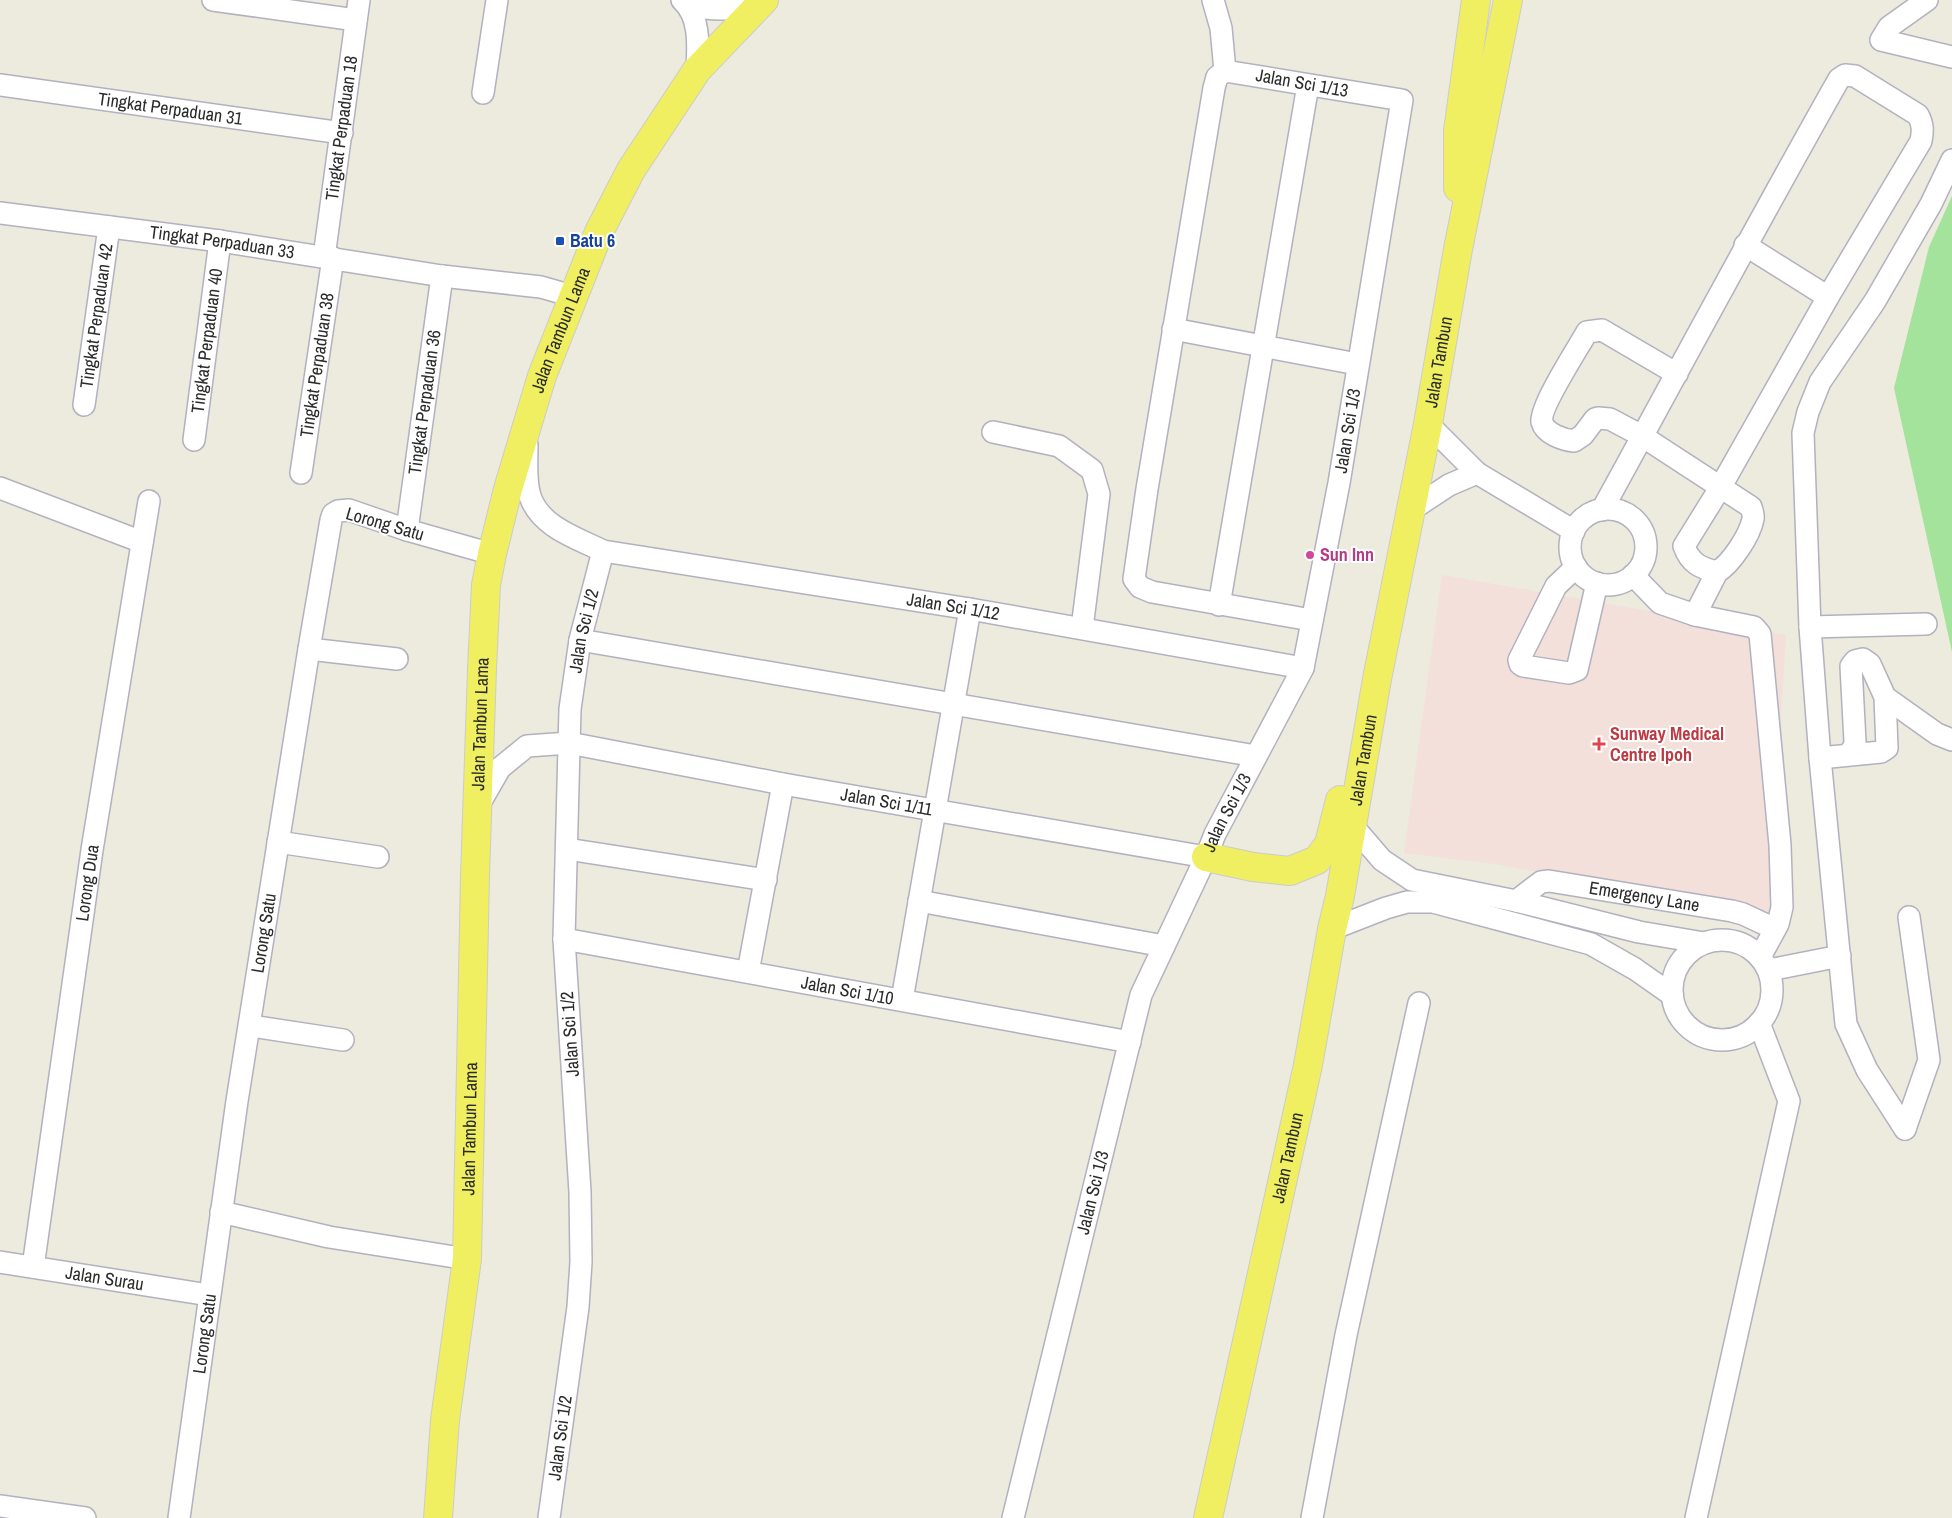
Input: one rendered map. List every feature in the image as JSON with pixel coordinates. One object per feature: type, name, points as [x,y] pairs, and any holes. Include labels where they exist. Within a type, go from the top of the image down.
[{"type":"main road","points":[[1458,249],[1458,131],[1476,0]]},
{"type":"main road","name":"Jalan Tambun","points":[[1208,1518],[1308,1065],[1332,929],[1340,896],[1377,680],[1428,424],[1458,249],[1508,0]]},
{"type":"main road","name":"Jalan Tambun Lama","points":[[438,1518],[445,1420],[467,1259],[477,809],[483,622],[486,585],[508,489],[542,376],[572,296],[599,232],[630,170],[697,70],[763,1]]},
{"type":"main road","points":[[1206,856],[1253,868],[1290,871],[1316,860],[1329,844],[1354,740],[1377,680]]},
{"type":"street","points":[[214,0],[358,10]]},
{"type":"street","points":[[483,93],[497,0]]},
{"type":"street","points":[[1213,0],[1221,28],[1225,71],[1217,77],[1214,88],[1173,329],[1134,579],[1140,587],[1152,592],[1311,620]]},
{"type":"street","points":[[1465,0],[1468,50]]},
{"type":"street","points":[[1927,0],[1889,26],[1881,40],[1952,57]]},
{"type":"street","points":[[686,3],[713,10],[734,9],[763,1]]},
{"type":"street","points":[[686,3],[696,26],[699,43],[697,70]]},
{"type":"street","name":"Tingkat Perpaduan 18","points":[[329,258],[342,133],[358,10]]},
{"type":"street","name":"Jalan Sci 1/13","points":[[1225,71],[1402,100]]},
{"type":"street","points":[[1602,510],[1745,246],[1839,79],[1845,76],[1855,76],[1918,115],[1922,122],[1921,142],[1828,297],[1720,488],[1684,546],[1688,557],[1704,568],[1717,572]]},
{"type":"street","name":"Tingkat Perpaduan 31","points":[[0,85],[342,133]]},
{"type":"street","points":[[1219,605],[1308,85]]},
{"type":"street","name":"Jalan Sci 1/3","points":[[1013,1518],[1141,995],[1215,834],[1303,668],[1339,483],[1402,100]]},
{"type":"street","points":[[1909,917],[1929,1060],[1905,1129],[1867,1070],[1846,1024],[1820,758],[1810,627],[1803,433],[1808,412],[1820,382],[1875,301],[1931,204],[1952,160]]},
{"type":"street","name":"Tingkat Perpaduan 33","points":[[0,212],[220,241],[442,276],[541,287],[572,296]]},
{"type":"street","name":"Tingkat Perpaduan 42","points":[[84,404],[109,227]]},
{"type":"street","name":"Tingkat Perpaduan 40","points":[[194,440],[220,241]]},
{"type":"street","points":[[1745,246],[1828,297]]},
{"type":"street","name":"Tingkat Perpaduan 38","points":[[301,473],[329,258]]},
{"type":"street","name":"Tingkat Perpaduan 36","points":[[406,530],[442,276]]},
{"type":"street","points":[[1173,329],[1358,364]]},
{"type":"street","points":[[1677,374],[1602,330],[1587,332],[1546,404],[1542,415],[1542,422],[1544,428],[1563,440],[1574,441],[1583,435],[1598,418],[1610,420],[1642,436],[1751,507],[1754,517],[1748,534],[1725,567],[1717,572],[1695,615]]},
{"type":"street","points":[[1428,424],[1477,473],[1574,531]]},
{"type":"street","name":"Jalan Sci 1/12","points":[[527,425],[528,485],[530,496],[535,506],[556,528],[603,551],[970,609],[1303,668]]},
{"type":"street","points":[[993,432],[1059,446],[1092,470],[1099,494],[1082,628]]},
{"type":"street","points":[[1411,510],[1449,484],[1477,473]]},
{"type":"street","points":[[0,488],[142,542]]},
{"type":"street","name":"Lorong Dua","points":[[33,1267],[90,860],[149,501]]},
{"type":"street","name":"Lorong Satu","points":[[178,1518],[221,1212],[278,842],[333,514],[343,509],[349,510],[406,530],[495,543]]},
{"type":"street","points":[[1602,510],[1620,511],[1635,521],[1645,536],[1646,554],[1643,563],[1624,582],[1615,584],[1597,583],[1581,574],[1576,567],[1570,549],[1574,531],[1585,517],[1602,510]]},
{"type":"street","name":"Jalan Sci 1/2","points":[[550,1518],[578,1307],[581,1262],[580,1192],[564,939],[570,709],[580,640],[603,551]]},
{"type":"street","points":[[1576,567],[1556,586],[1520,660],[1520,664],[1569,673],[1578,670],[1597,583]]},
{"type":"street","points":[[1633,575],[1656,600],[1695,615],[1754,627],[1760,634],[1780,845],[1782,907],[1764,963]]},
{"type":"street","points":[[902,1000],[970,609]]},
{"type":"street","points":[[1810,627],[1926,624]]},
{"type":"street","points":[[580,640],[1256,756]]},
{"type":"street","points":[[309,649],[397,659]]},
{"type":"street","points":[[1820,758],[1880,752],[1887,748],[1885,697],[1870,664],[1863,659],[1855,661],[1850,671],[1855,742],[1848,755]]},
{"type":"street","points":[[1885,697],[1937,734],[1952,740]]},
{"type":"street","name":"Jalan Sci 1/11","points":[[477,809],[500,768],[527,746],[569,743],[783,784],[1206,856]]},
{"type":"street","points":[[748,972],[783,784]]},
{"type":"street","points":[[1352,826],[1382,860],[1412,880],[1516,901],[1639,932],[1704,943]]},
{"type":"street","points":[[278,842],[378,857]]},
{"type":"street","points":[[567,849],[766,880]]},
{"type":"street","name":"Emergency Lane","points":[[1516,901],[1541,882],[1549,880],[1732,911],[1775,929]]},
{"type":"street","points":[[919,901],[1164,946]]},
{"type":"street","points":[[1332,929],[1407,902],[1433,902],[1591,944],[1635,969],[1672,996]]},
{"type":"street","name":"Jalan Sci 1/10","points":[[564,939],[1130,1042]]},
{"type":"street","points":[[1719,940],[1734,941],[1749,947],[1764,963],[1772,984],[1772,998],[1767,1012],[1759,1024],[1746,1034],[1731,1039],[1714,1039],[1699,1034],[1686,1024],[1676,1011],[1672,996],[1673,979],[1679,964],[1690,951],[1704,943],[1719,940]]},
{"type":"street","points":[[1764,963],[1840,956]]},
{"type":"street","points":[[1312,1518],[1346,1335],[1419,1003]]},
{"type":"street","points":[[1696,1518],[1789,1101],[1759,1024]]},
{"type":"street","points":[[251,1026],[343,1040]]},
{"type":"street","points":[[221,1212],[329,1237],[467,1259]]},
{"type":"street","name":"Jalan Surau","points":[[0,1262],[209,1295]]},
{"type":"street","points":[[0,1506],[85,1518]]},
{"type":"shaded area","name":"Sunway Medical Centre Ipoh","points":[[1442,575],[1786,635],[1769,916],[1495,864],[1404,853]]},
{"type":"green space","points":[[1952,196],[1952,652],[1894,388],[1929,247]]},
{"type":"place","name":"Batu 6","points":[[560,241]]},
{"type":"place","name":"Sun Inn","points":[[1310,555]]},
{"type":"place","name":"Sunway Medical Centre Ipoh","points":[[1599,744]]}]
